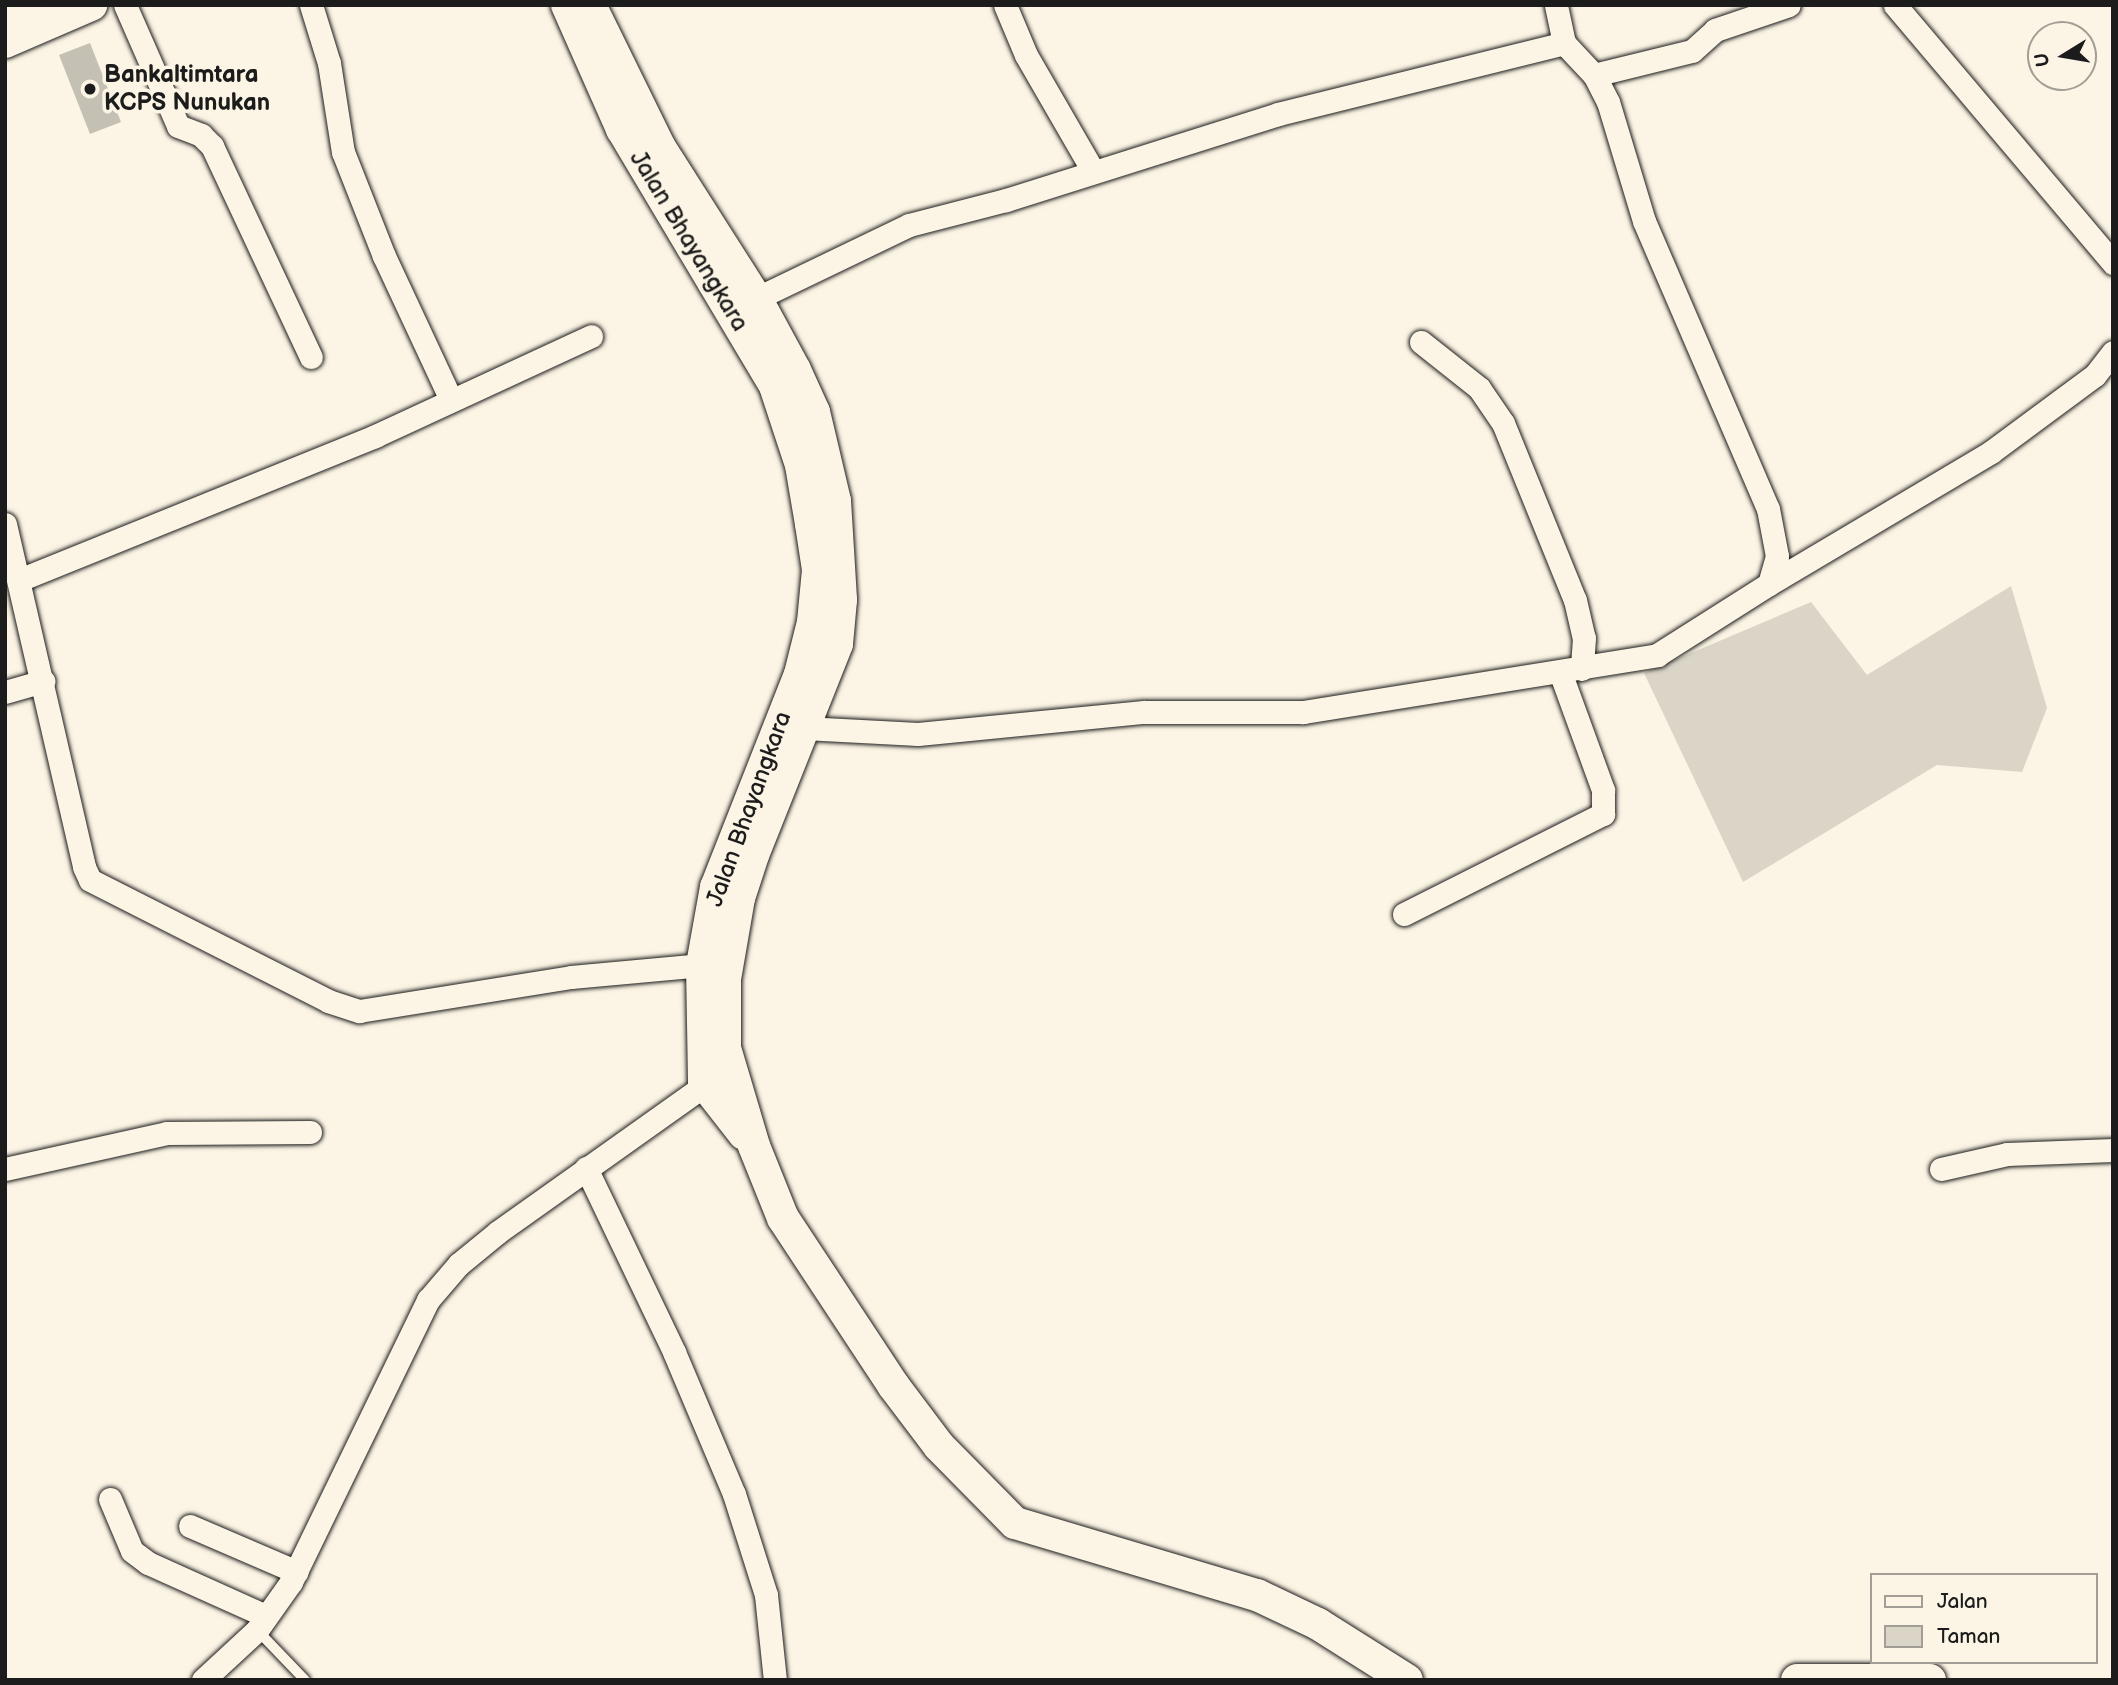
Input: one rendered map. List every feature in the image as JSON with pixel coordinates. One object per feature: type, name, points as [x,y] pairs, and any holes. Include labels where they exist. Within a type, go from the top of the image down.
[{"type":"main road","points":[[5,15],[30,5]]},
{"type":"main road","points":[[5,42],[91,5]]},
{"type":"main road","name":"Jalan Bhayangkara","points":[[568,5],[635,153],[744,305],[814,412],[837,513],[841,587],[837,644],[739,898],[724,992],[725,1048],[717,1077]]},
{"type":"main road","name":"Jalan Bhayangkara","points":[[590,5],[659,146],[744,305],[790,423],[818,570],[814,622],[800,674],[716,887],[702,965],[717,1077],[754,1146],[783,1218],[892,1385],[939,1446],[1015,1523],[1257,1595],[1318,1624],[1408,1680]]},
{"type":"main road","points":[[1797,1680],[1930,1680]]},
{"type":"street","points":[[125,5],[178,126],[201,135],[212,146],[311,356]]},
{"type":"street","points":[[311,5],[329,63],[344,152],[384,256],[451,400]]},
{"type":"street","points":[[1005,5],[1026,55],[1093,171]]},
{"type":"street","points":[[1556,5],[1564,43],[1594,75],[1618,130],[1644,221],[1768,509],[1777,556],[1769,584]]},
{"type":"street","points":[[1594,75],[1692,51],[1716,30],[1790,5]]},
{"type":"street","points":[[1895,5],[2112,256]]},
{"type":"street","points":[[744,305],[900,229],[1278,114],[1564,43]]},
{"type":"street","points":[[19,580],[375,436],[591,336]]},
{"type":"street","points":[[1404,914],[1603,814],[1603,790],[1571,671],[1584,638],[1575,600],[1503,424],[1479,388],[1421,342]]},
{"type":"street","points":[[804,728],[918,734],[1144,712],[1280,714],[1571,671],[1657,655],[1769,584],[1991,453],[2095,375],[2113,352]]},
{"type":"street","points":[[5,524],[43,681],[83,867],[90,880],[344,1008],[376,1010],[571,977],[702,965]]},
{"type":"street","points":[[5,692],[43,681]]},
{"type":"street","points":[[202,1680],[261,1623],[297,1572],[428,1300],[459,1264],[586,1168],[717,1077]]},
{"type":"street","points":[[5,1169],[167,1133],[310,1132]]},
{"type":"street","points":[[1941,1169],[2007,1154],[2113,1150]]},
{"type":"street","points":[[586,1168],[674,1352],[734,1494],[766,1595],[775,1680]]},
{"type":"street","points":[[110,1499],[132,1551],[148,1563],[261,1623]]},
{"type":"street","points":[[190,1526],[297,1572]]},
{"type":"lane","points":[[261,1623],[305,1680]]},
{"type":"green space","points":[[2011,586],[2047,708],[2022,772],[1937,765],[1743,882],[1644,673],[1811,602],[1867,675]]},
{"type":"building","name":"Bankaltimtara KCPS Nunukan","points":[[90,43],[121,122],[90,134],[59,55]]},
{"type":"place","name":"Bankaltimtara KCPS Nunukan","points":[[90,89]]}]
